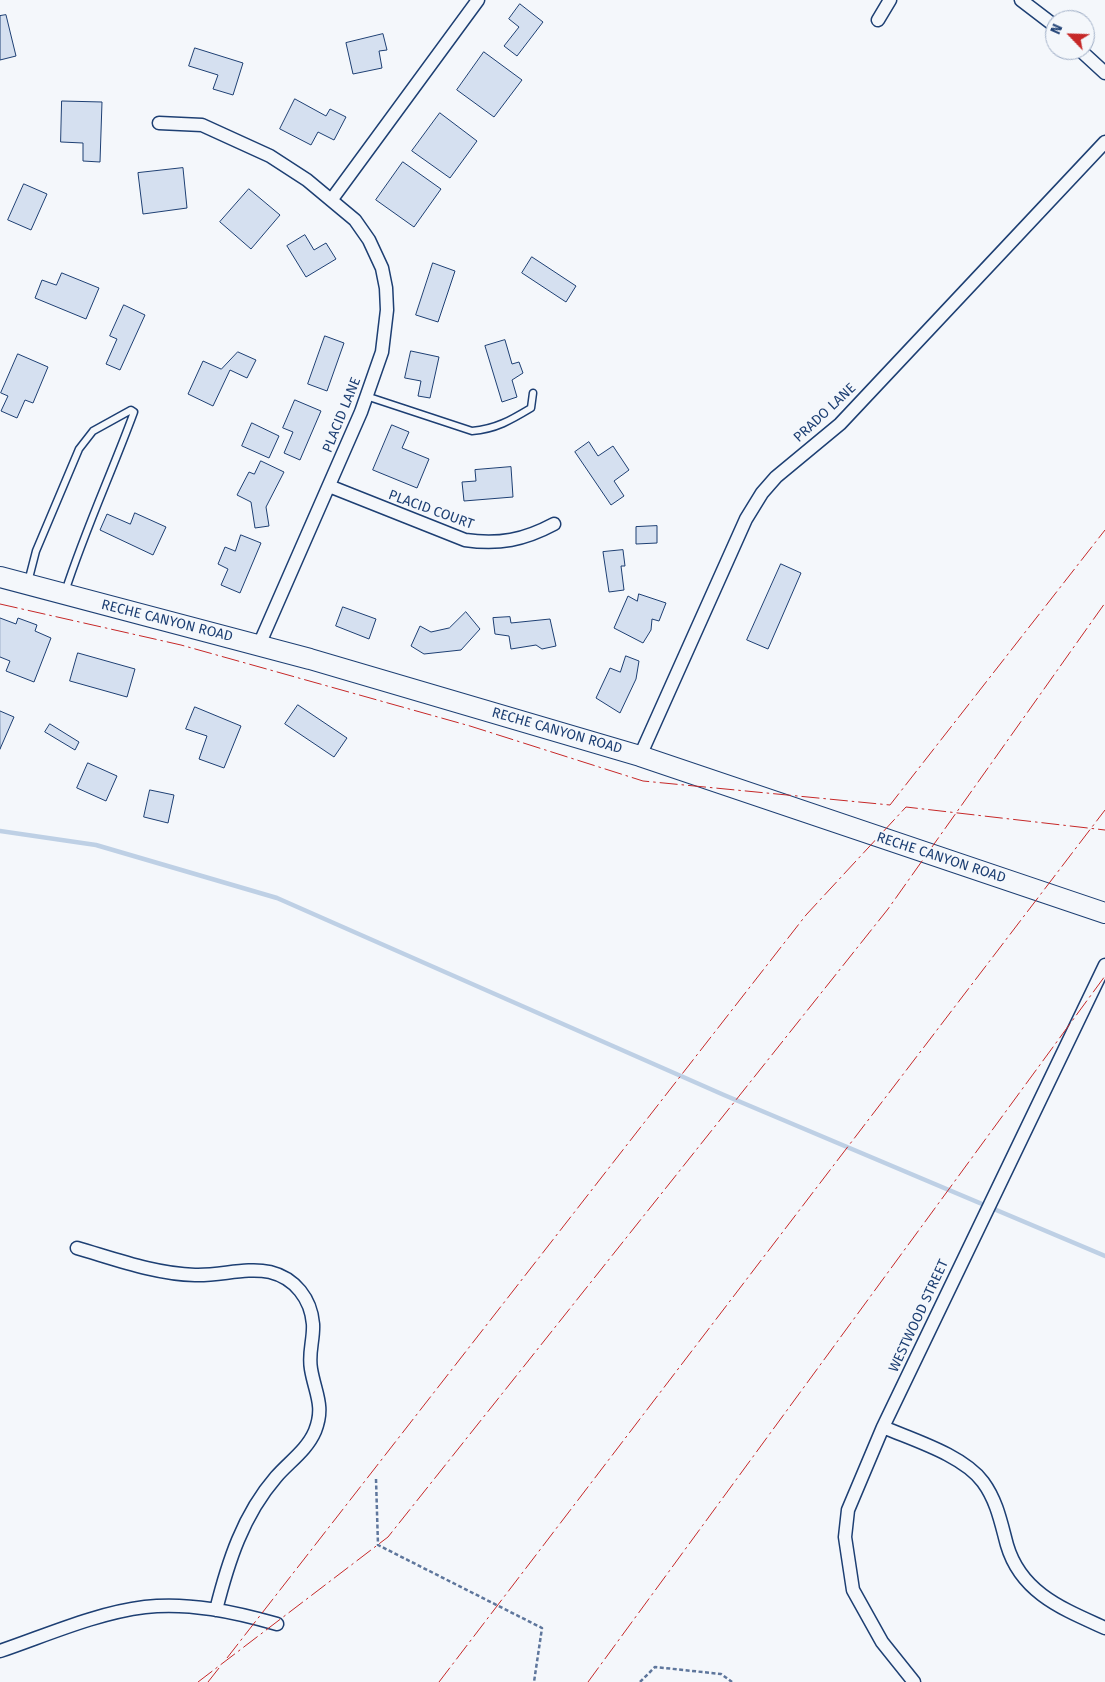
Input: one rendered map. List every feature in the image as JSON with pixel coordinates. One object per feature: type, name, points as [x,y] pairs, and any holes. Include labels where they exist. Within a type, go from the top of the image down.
[{"type":"main road","name":"RECHE CANYON ROAD","points":[[0,577],[259,645],[640,756],[1105,913]]},
{"type":"street","points":[[332,199],[478,0]]},
{"type":"street","points":[[878,20],[890,0]]},
{"type":"street","points":[[1022,0],[1045,18]]},
{"type":"street","points":[[1091,60],[1105,73]]},
{"type":"street","name":"PLACID LANE","points":[[159,123],[202,125],[224,134],[270,156],[332,199],[355,220],[369,240],[382,268],[386,288],[382,352],[329,486],[259,645]]},
{"type":"street","name":"PRADO LANE","points":[[640,756],[746,519],[762,493],[776,477],[840,424],[1105,142]]},
{"type":"street","name":"PLACID COURT","points":[[329,486],[465,540],[479,542],[513,540],[532,536],[554,524]]},
{"type":"street","name":"WESTWOOD STREET","points":[[914,1682],[895,1660],[864,1613],[853,1590],[849,1575],[845,1537],[848,1510],[883,1427],[1105,965]]},
{"type":"street","points":[[77,1248],[138,1265],[194,1275],[251,1271],[270,1272],[296,1285],[304,1293],[310,1307],[313,1325],[309,1356],[311,1370],[320,1399],[319,1418],[309,1442],[275,1477],[242,1529],[232,1552],[216,1610]]},
{"type":"street","points":[[883,1427],[958,1460],[982,1480],[994,1500],[1011,1558],[1025,1581],[1051,1603],[1105,1628]]},
{"type":"street","points":[[0,1651],[106,1615],[145,1607],[175,1605],[216,1610],[242,1614],[277,1624]]},
{"type":"lane","points":[[366,396],[472,431],[488,430],[505,424],[531,408],[533,393]]},
{"type":"lane","points":[[27,584],[36,551],[79,449],[93,431],[131,410],[134,412],[77,555],[64,595]]},
{"type":"path","points":[[376,1479],[378,1545],[542,1628],[534,1682]]},
{"type":"path","points":[[640,1682],[655,1667],[721,1674],[732,1682]]},
{"type":"building","points":[[520,4],[543,22],[517,56],[504,46],[519,27],[509,19]]},
{"type":"building","points":[[6,15],[16,56],[0,60],[0,16]]},
{"type":"building","points":[[383,34],[387,50],[379,51],[382,68],[353,74],[346,43]]},
{"type":"building","points":[[195,48],[243,63],[233,95],[213,89],[218,75],[189,66]]},
{"type":"building","points":[[484,52],[522,80],[494,117],[457,90]]},
{"type":"building","points":[[295,99],[326,116],[330,109],[346,117],[334,140],[318,132],[311,145],[280,129]]},
{"type":"building","points":[[62,101],[102,102],[100,162],[83,161],[83,143],[61,142]]},
{"type":"building","points":[[440,113],[477,141],[450,178],[412,151]]},
{"type":"building","points":[[403,162],[441,189],[414,227],[376,200]]},
{"type":"building","points":[[183,168],[187,208],[143,214],[138,173]]},
{"type":"building","points":[[24,184],[47,194],[31,230],[8,220]]},
{"type":"building","points":[[249,189],[280,215],[251,249],[220,222]]},
{"type":"building","points":[[305,235],[314,250],[326,243],[336,259],[306,277],[287,246]]},
{"type":"building","points":[[532,257],[576,286],[566,302],[522,273]]},
{"type":"building","points":[[433,263],[455,271],[438,322],[416,315]]},
{"type":"building","points":[[62,273],[99,288],[86,319],[35,298],[42,280],[56,285]]},
{"type":"building","points":[[124,305],[145,315],[120,370],[106,364],[117,339],[110,336]]},
{"type":"building","points":[[325,336],[344,343],[327,391],[308,384]]},
{"type":"building","points":[[505,340],[512,364],[519,362],[523,373],[512,380],[517,397],[502,402],[485,346]]},
{"type":"building","points":[[411,351],[439,357],[430,398],[418,396],[421,381],[405,378]]},
{"type":"building","points":[[238,352],[256,360],[247,378],[230,370],[213,406],[188,394],[203,361],[221,369]]},
{"type":"building","points":[[18,354],[48,367],[33,403],[25,400],[17,418],[1,411],[8,396],[1,393]]},
{"type":"building","points":[[295,400],[321,411],[300,460],[284,453],[293,432],[283,428]]},
{"type":"building","points":[[252,423],[279,436],[269,458],[242,446]]},
{"type":"building","points":[[392,425],[409,432],[402,448],[429,459],[417,488],[373,470]]},
{"type":"building","points":[[589,442],[598,456],[613,446],[629,470],[614,481],[624,496],[611,505],[575,452]]},
{"type":"building","points":[[261,461],[284,472],[266,507],[269,526],[255,528],[251,502],[237,495],[249,472],[254,474]]},
{"type":"building","points":[[511,467],[513,497],[464,501],[462,482],[476,481],[475,470]]},
{"type":"building","points":[[135,513],[166,527],[153,555],[100,530],[107,514],[130,524]]},
{"type":"building","points":[[657,526],[657,543],[636,544],[636,527]]},
{"type":"building","points":[[241,535],[261,543],[240,593],[221,585],[228,569],[218,564],[225,547],[235,551]]},
{"type":"building","points":[[623,550],[625,566],[621,566],[624,590],[609,592],[603,552]]},
{"type":"building","points":[[781,564],[801,573],[768,649],[747,640]]},
{"type":"building","points":[[639,594],[666,603],[659,621],[652,619],[651,630],[643,643],[614,628],[628,596],[637,601]]},
{"type":"building","points":[[343,607],[376,619],[369,639],[336,626]]},
{"type":"building","points":[[466,612],[480,629],[461,650],[424,654],[411,646],[420,626],[431,632],[449,628]]},
{"type":"building","points":[[510,617],[511,623],[550,619],[556,646],[542,649],[536,645],[511,649],[509,636],[495,634],[493,618]]},
{"type":"building","points":[[0,618],[16,624],[18,618],[37,625],[35,631],[51,638],[34,682],[6,671],[10,661],[0,657]]},
{"type":"building","points":[[78,653],[135,669],[127,697],[70,681]]},
{"type":"building","points":[[626,656],[639,661],[636,679],[620,713],[596,698],[610,668],[620,672]]},
{"type":"building","points":[[298,705],[347,738],[334,757],[285,724]]},
{"type":"building","points":[[195,707],[241,726],[224,768],[199,759],[207,736],[186,729]]},
{"type":"building","points":[[0,711],[14,717],[0,749]]},
{"type":"building","points":[[50,724],[79,742],[75,750],[45,732]]},
{"type":"building","points":[[88,763],[117,776],[106,801],[77,788]]},
{"type":"building","points":[[150,790],[174,795],[168,823],[144,817]]},
{"type":"waterway","points":[[0,831],[96,845],[277,898],[724,1095],[1105,1256]]},
{"type":"power","points":[[0,604],[181,645],[470,726],[643,781],[890,805],[1105,530]]},
{"type":"power","points":[[198,1682],[388,1537],[888,909],[1105,603]]},
{"type":"power","points":[[227,1658],[806,915],[906,807],[1105,830]]},
{"type":"power","points":[[439,1682],[1105,810]]},
{"type":"power","points":[[588,1682],[1105,976]]},
{"type":"power","points":[[208,1682],[219,1668]]}]
